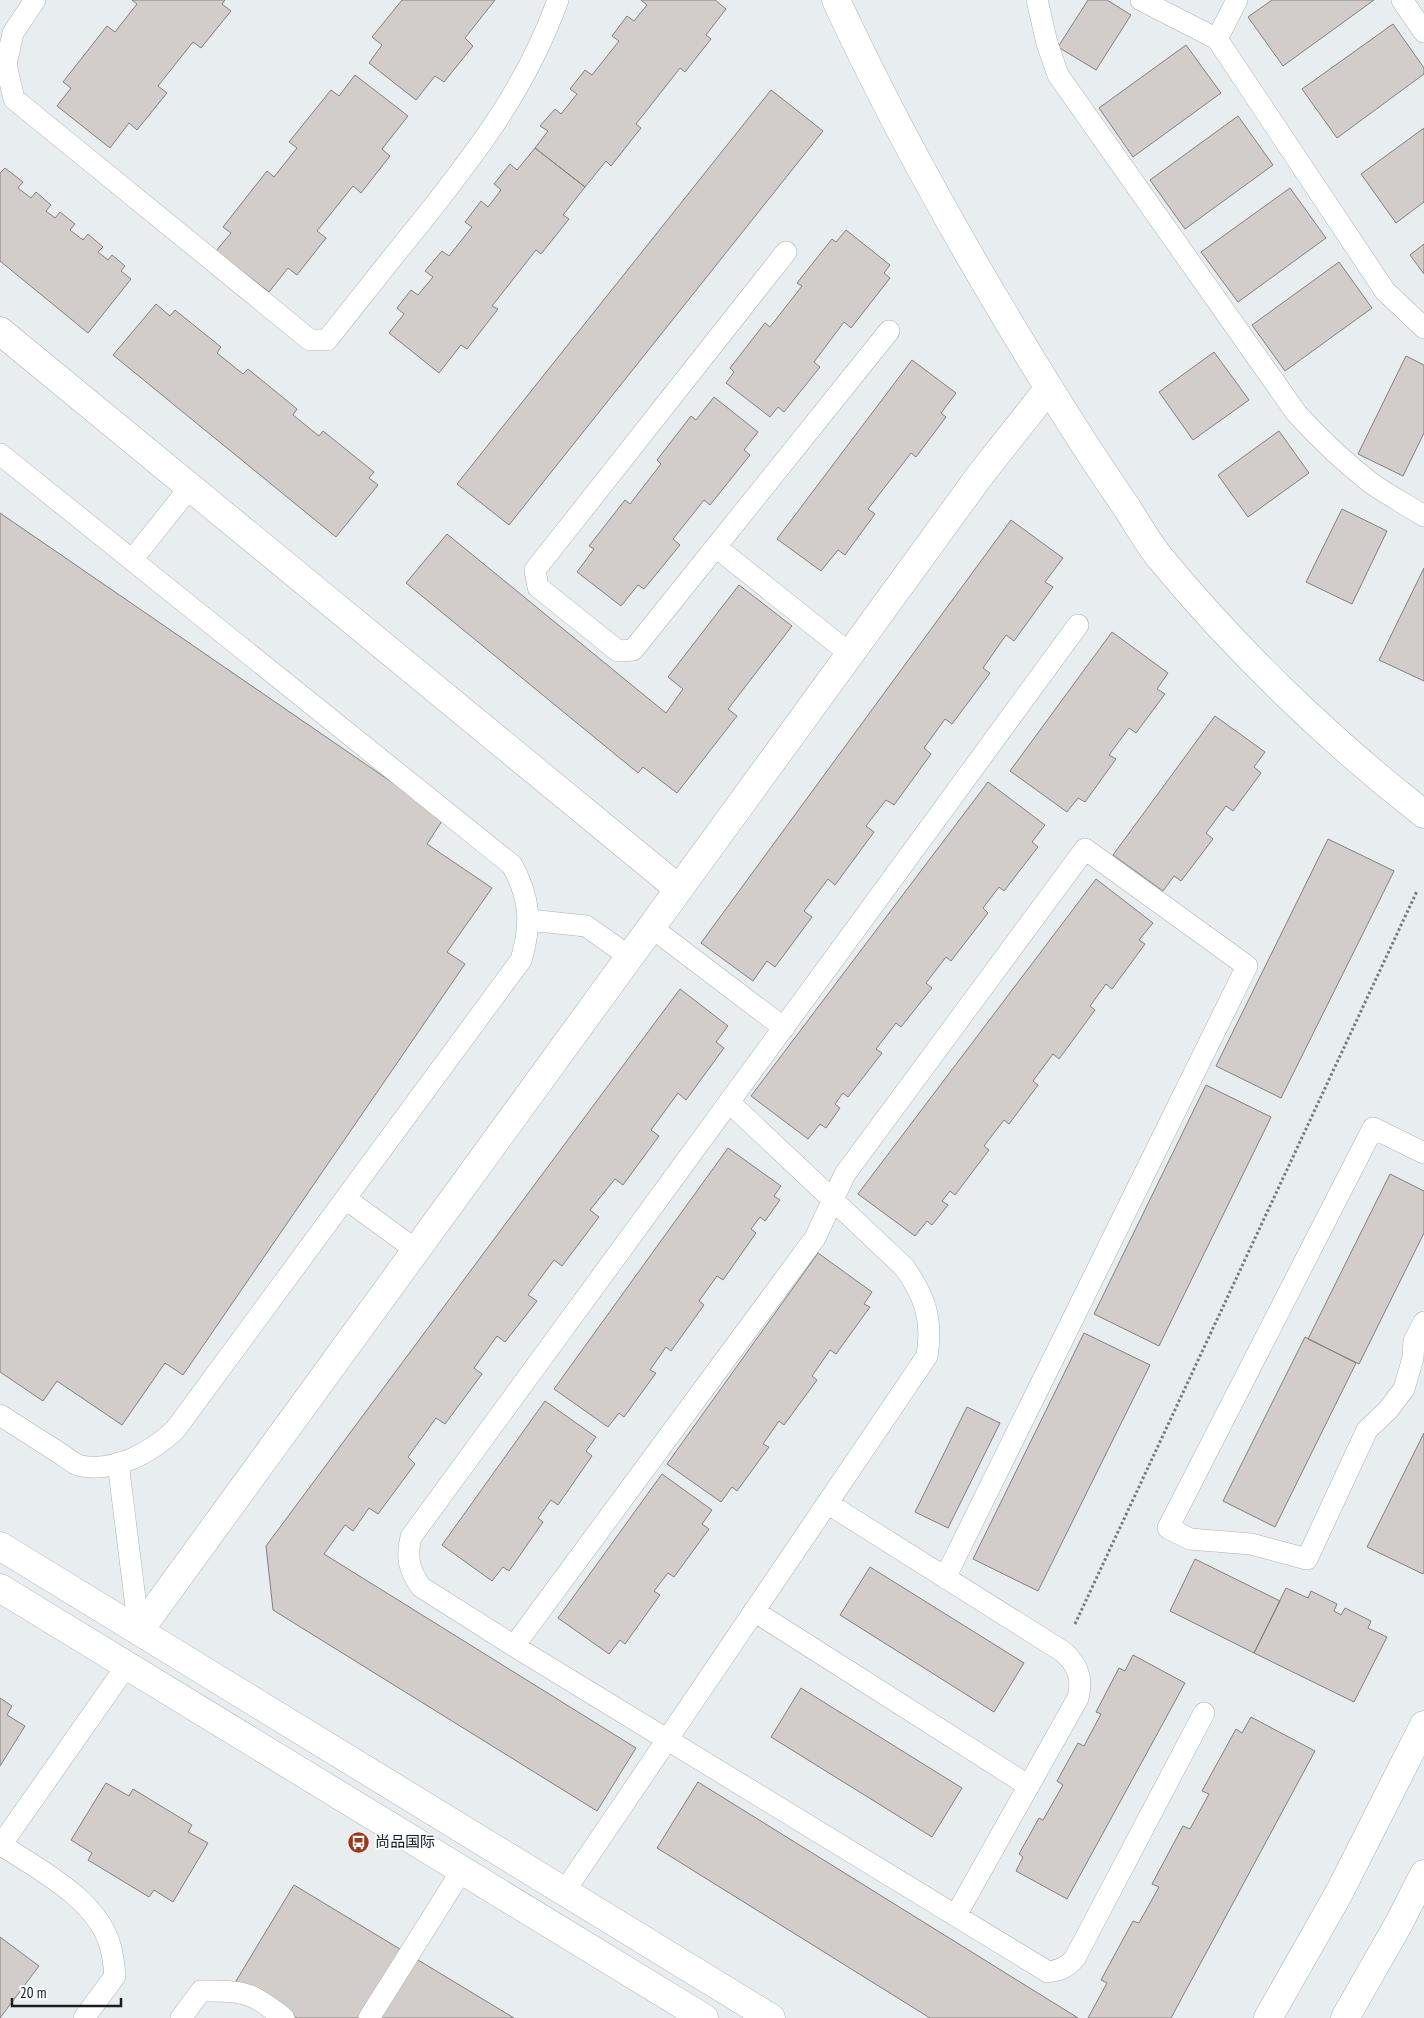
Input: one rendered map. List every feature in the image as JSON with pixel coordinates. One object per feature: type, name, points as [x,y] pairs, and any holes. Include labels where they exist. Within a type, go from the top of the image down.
[{"type":"street","points":[[836,0],[896,120],[955,230],[1088,451],[1160,557],[1223,628],[1290,697],[1343,746],[1424,814]]},
{"type":"street","points":[[0,331],[679,889]]},
{"type":"street","points":[[139,1631],[981,474],[1049,388]]},
{"type":"street","points":[[0,1546],[771,2018]]},
{"type":"street","points":[[0,1588],[704,2018]]},
{"type":"street","points":[[1268,2018],[1339,1893],[1424,1725]]},
{"type":"street","points":[[1345,2018],[1398,1925],[1424,1874]]},
{"type":"lane","points":[[35,0],[13,33],[6,65],[14,99],[310,340],[327,340],[472,158],[503,114],[530,67],[558,0]]},
{"type":"lane","points":[[1036,0],[1047,43],[1058,75],[1298,414],[1320,440],[1346,463],[1373,484],[1424,516]]},
{"type":"lane","points":[[1141,0],[1217,40],[1386,292],[1424,328]]},
{"type":"lane","points":[[1217,40],[1237,0]]},
{"type":"lane","points":[[1402,0],[1424,32]]},
{"type":"lane","points":[[786,252],[535,570],[538,587],[618,651],[633,650],[889,331]]},
{"type":"lane","points":[[0,454],[512,865],[521,882],[527,900],[529,920],[527,940],[521,960],[175,1430],[145,1454],[104,1466],[80,1466],[0,1415]]},
{"type":"lane","points":[[132,560],[190,487]]},
{"type":"lane","points":[[716,547],[850,654]]},
{"type":"lane","points":[[1078,625],[410,1536],[408,1562],[413,1576],[421,1587],[514,1646],[1048,1972],[1069,1965],[1074,1958],[1204,1713]]},
{"type":"lane","points":[[514,1646],[814,1238],[845,1174],[1085,849],[1247,966],[945,1578]]},
{"type":"lane","points":[[529,920],[586,926],[630,957]]},
{"type":"lane","points":[[651,928],[784,1028]]},
{"type":"lane","points":[[564,1892],[927,1356],[930,1339],[926,1306],[913,1279],[904,1267],[729,1102]]},
{"type":"lane","points":[[1424,1153],[1374,1128],[1168,1528],[1190,1539],[1251,1544],[1306,1559],[1367,1430],[1388,1410],[1404,1389],[1413,1358],[1414,1341],[1424,1322]]},
{"type":"lane","points":[[346,1199],[416,1250]]},
{"type":"lane","points":[[118,1463],[139,1631]]},
{"type":"lane","points":[[827,1503],[1062,1651],[1071,1658],[1077,1667],[1081,1688],[1078,1698],[956,1915]]},
{"type":"lane","points":[[754,1611],[1030,1786]]},
{"type":"lane","points":[[84,2018],[115,1976],[110,1946],[103,1929],[94,1913],[81,1899],[1,1844],[126,1665]]},
{"type":"lane","points":[[369,2018],[462,1870]]},
{"type":"lane","points":[[181,2018],[201,1992],[218,1991],[236,1992],[254,1997],[284,2018]]},
{"type":"path","points":[[1062,1651],[1417,891]]},
{"type":"building","points":[[132,0],[225,0],[222,4],[231,11],[201,48],[193,42],[158,86],[167,93],[137,130],[129,123],[110,148],[57,106],[71,88],[63,82],[107,26],[115,32],[137,4]]},
{"type":"building","points":[[402,0],[495,0],[465,38],[473,46],[444,82],[435,76],[416,100],[369,63],[382,45],[372,37]]},
{"type":"building","points":[[641,0],[715,0],[726,9],[706,35],[711,39],[685,72],[680,68],[636,124],[641,128],[611,166],[606,161],[585,187],[535,148],[548,131],[540,126],[555,109],[561,114],[577,94],[570,89],[585,70],[592,75],[619,41],[612,36],[627,16],[634,21],[647,5]]},
{"type":"building","points":[[1088,0],[1107,0],[1131,15],[1096,70],[1058,47]]},
{"type":"building","points":[[1272,0],[1374,0],[1283,66],[1248,17]]},
{"type":"building","points":[[1393,24],[1424,68],[1424,74],[1337,138],[1302,89]]},
{"type":"building","points":[[1186,45],[1221,93],[1133,157],[1099,108]]},
{"type":"building","points":[[355,75],[408,116],[382,149],[390,156],[361,193],[353,186],[317,231],[326,238],[297,275],[288,268],[269,292],[216,251],[231,233],[223,227],[267,171],[274,177],[297,148],[289,142],[331,90],[339,96]]},
{"type":"building","points":[[771,90],[823,131],[509,525],[457,484]]},
{"type":"building","points":[[1238,116],[1273,165],[1185,229],[1150,180]]},
{"type":"building","points":[[1424,128],[1424,202],[1396,223],[1361,174]]},
{"type":"building","points":[[535,148],[585,187],[563,215],[569,219],[541,254],[536,250],[492,306],[498,309],[467,349],[461,345],[439,373],[389,333],[404,314],[397,308],[411,290],[418,295],[433,277],[425,271],[442,251],[449,256],[472,227],[465,222],[481,201],[488,207],[501,190],[494,184],[510,164],[517,170]]},
{"type":"building","points":[[5,168],[23,182],[18,188],[31,198],[36,192],[51,205],[46,211],[55,218],[60,212],[75,224],[70,230],[83,240],[88,234],[103,247],[98,252],[108,260],[112,255],[125,266],[121,271],[131,279],[88,333],[0,261],[0,173]]},
{"type":"building","points":[[1290,188],[1326,238],[1238,302],[1201,252]]},
{"type":"building","points":[[846,230],[890,265],[884,273],[890,278],[851,328],[844,322],[814,362],[820,367],[784,412],[778,407],[770,417],[726,383],[734,372],[730,368],[765,323],[770,327],[802,286],[797,283],[832,239],[836,242]]},
{"type":"building","points":[[1424,244],[1424,274],[1410,255]]},
{"type":"building","points":[[1339,262],[1372,308],[1285,371],[1252,325]]},
{"type":"building","points":[[156,304],[170,316],[175,310],[221,347],[217,353],[243,374],[248,369],[297,409],[293,415],[319,436],[323,431],[374,472],[369,478],[378,485],[336,537],[113,355]]},
{"type":"building","points":[[1214,352],[1249,400],[1193,440],[1159,392]]},
{"type":"building","points":[[1406,356],[1424,365],[1424,433],[1403,476],[1358,454]]},
{"type":"building","points":[[912,360],[956,393],[941,413],[946,417],[916,457],[911,453],[868,509],[875,514],[845,555],[838,550],[821,571],[777,539]]},
{"type":"building","points":[[714,397],[758,432],[744,450],[750,455],[710,505],[704,500],[673,539],[680,545],[644,589],[638,585],[621,606],[577,572],[594,549],[589,546],[625,500],[630,504],[661,464],[657,460],[691,416],[696,420]]},
{"type":"building","points":[[1279,431],[1309,473],[1248,517],[1218,475]]},
{"type":"building","points":[[1342,509],[1387,531],[1352,604],[1306,582]]},
{"type":"building","points":[[0,513],[444,818],[427,844],[492,888],[447,952],[465,964],[183,1375],[165,1363],[122,1425],[57,1381],[43,1401],[0,1372]]},
{"type":"building","points":[[1011,520],[1063,558],[1045,582],[1053,587],[1014,641],[1006,635],[983,668],[990,673],[952,724],[945,719],[924,748],[931,754],[894,805],[886,800],[866,826],[874,832],[835,885],[828,879],[804,911],[812,917],[775,967],[767,961],[753,981],[701,943]]},
{"type":"building","points":[[447,534],[666,713],[683,689],[668,677],[739,585],[792,626],[728,709],[737,716],[677,793],[643,767],[638,773],[406,583]]},
{"type":"building","points":[[1424,568],[1424,681],[1379,660]]},
{"type":"building","points":[[1112,632],[1168,673],[1157,689],[1165,694],[1136,733],[1129,728],[1109,755],[1116,759],[1085,802],[1078,798],[1067,812],[1010,771]]},
{"type":"building","points":[[1215,716],[1265,752],[1254,767],[1261,773],[1233,811],[1226,806],[1206,833],[1213,839],[1181,881],[1174,876],[1163,891],[1113,855]]},
{"type":"building","points":[[988,782],[1045,825],[1032,842],[1038,847],[1004,891],[999,887],[983,908],[988,913],[951,961],[946,957],[926,983],[932,988],[901,1027],[896,1023],[876,1049],[882,1053],[848,1097],[843,1093],[835,1104],[840,1108],[826,1128],[820,1124],[808,1139],[751,1096]]},
{"type":"building","points":[[1328,839],[1394,871],[1281,1098],[1216,1066]]},
{"type":"building","points":[[1096,879],[1153,923],[1139,940],[1145,944],[1112,989],[1106,984],[1090,1006],[1095,1010],[1059,1059],[1053,1054],[1033,1081],[1038,1085],[1009,1124],[1004,1120],[984,1146],[989,1150],[955,1195],[950,1191],[942,1201],[948,1205],[932,1225],[927,1221],[915,1236],[858,1194]]},
{"type":"building","points":[[680,989],[728,1026],[716,1042],[724,1048],[686,1100],[678,1093],[651,1130],[659,1136],[623,1185],[615,1179],[590,1210],[599,1217],[562,1266],[554,1260],[528,1295],[537,1301],[505,1342],[497,1336],[474,1368],[482,1374],[445,1424],[436,1418],[408,1457],[415,1464],[378,1514],[369,1508],[353,1531],[345,1525],[324,1554],[636,1748],[597,1811],[273,1610],[266,1546]]},
{"type":"building","points":[[1206,1085],[1271,1117],[1159,1346],[1094,1314]]},
{"type":"building","points":[[728,1148],[781,1186],[774,1196],[780,1200],[765,1221],[760,1217],[751,1229],[756,1233],[723,1280],[717,1276],[699,1301],[704,1305],[671,1351],[666,1347],[650,1370],[656,1373],[624,1417],[619,1413],[608,1427],[554,1389]]},
{"type":"building","points":[[1390,1174],[1424,1191],[1424,1233],[1359,1364],[1308,1339]]},
{"type":"building","points":[[818,1253],[872,1292],[864,1304],[870,1307],[836,1354],[830,1350],[812,1376],[817,1380],[784,1425],[779,1421],[763,1444],[769,1447],[737,1491],[732,1487],[721,1502],[667,1464]]},
{"type":"building","points":[[1084,1333],[1150,1365],[1038,1591],[973,1559]]},
{"type":"building","points":[[1305,1337],[1356,1363],[1275,1527],[1223,1501]]},
{"type":"building","points":[[545,1401],[596,1437],[586,1451],[592,1456],[558,1505],[551,1500],[538,1518],[543,1522],[509,1571],[503,1567],[492,1581],[442,1545]]},
{"type":"building","points":[[967,1407],[1000,1423],[948,1528],[915,1512]]},
{"type":"building","points":[[1424,1433],[1424,1572],[1423,1574],[1367,1547]]},
{"type":"building","points":[[662,1474],[712,1510],[702,1524],[709,1529],[674,1577],[668,1573],[654,1591],[660,1595],[625,1644],[620,1640],[609,1654],[558,1618]]},
{"type":"building","points":[[1195,1559],[1280,1601],[1254,1653],[1170,1611]]},
{"type":"building","points":[[870,1567],[1024,1663],[994,1712],[840,1615]]},
{"type":"building","points":[[1286,1588],[1308,1598],[1311,1591],[1337,1604],[1334,1611],[1341,1615],[1345,1608],[1371,1621],[1368,1628],[1387,1637],[1354,1702],[1254,1653]]},
{"type":"building","points":[[1133,1655],[1185,1683],[1067,1899],[1016,1871],[1023,1857],[1019,1854],[1039,1818],[1043,1820],[1063,1785],[1057,1781],[1078,1743],[1084,1746],[1101,1714],[1096,1712],[1119,1668],[1125,1671]]},
{"type":"building","points":[[801,1688],[962,1788],[932,1837],[771,1737]]},
{"type":"building","points":[[0,1698],[12,1706],[7,1715],[25,1726],[0,1766]]},
{"type":"building","points":[[1251,1717],[1315,1751],[1171,2018],[1088,2018],[1107,1983],[1101,1980],[1133,1921],[1139,1923],[1159,1887],[1152,1884],[1183,1826],[1190,1829],[1209,1794],[1202,1791],[1236,1729],[1242,1733]]},
{"type":"building","points":[[698,1782],[1078,2018],[930,2018],[657,1848]]},
{"type":"building","points":[[106,1783],[129,1796],[133,1789],[192,1825],[188,1832],[208,1843],[173,1902],[154,1890],[149,1897],[88,1860],[92,1853],[71,1840]]},
{"type":"building","points":[[294,1885],[514,2018],[297,2018],[236,1981]]},
{"type":"building","points":[[0,1937],[39,1966],[0,2018]]},
{"type":"place","name":"尚品国际","points":[[359,1842]]}]
